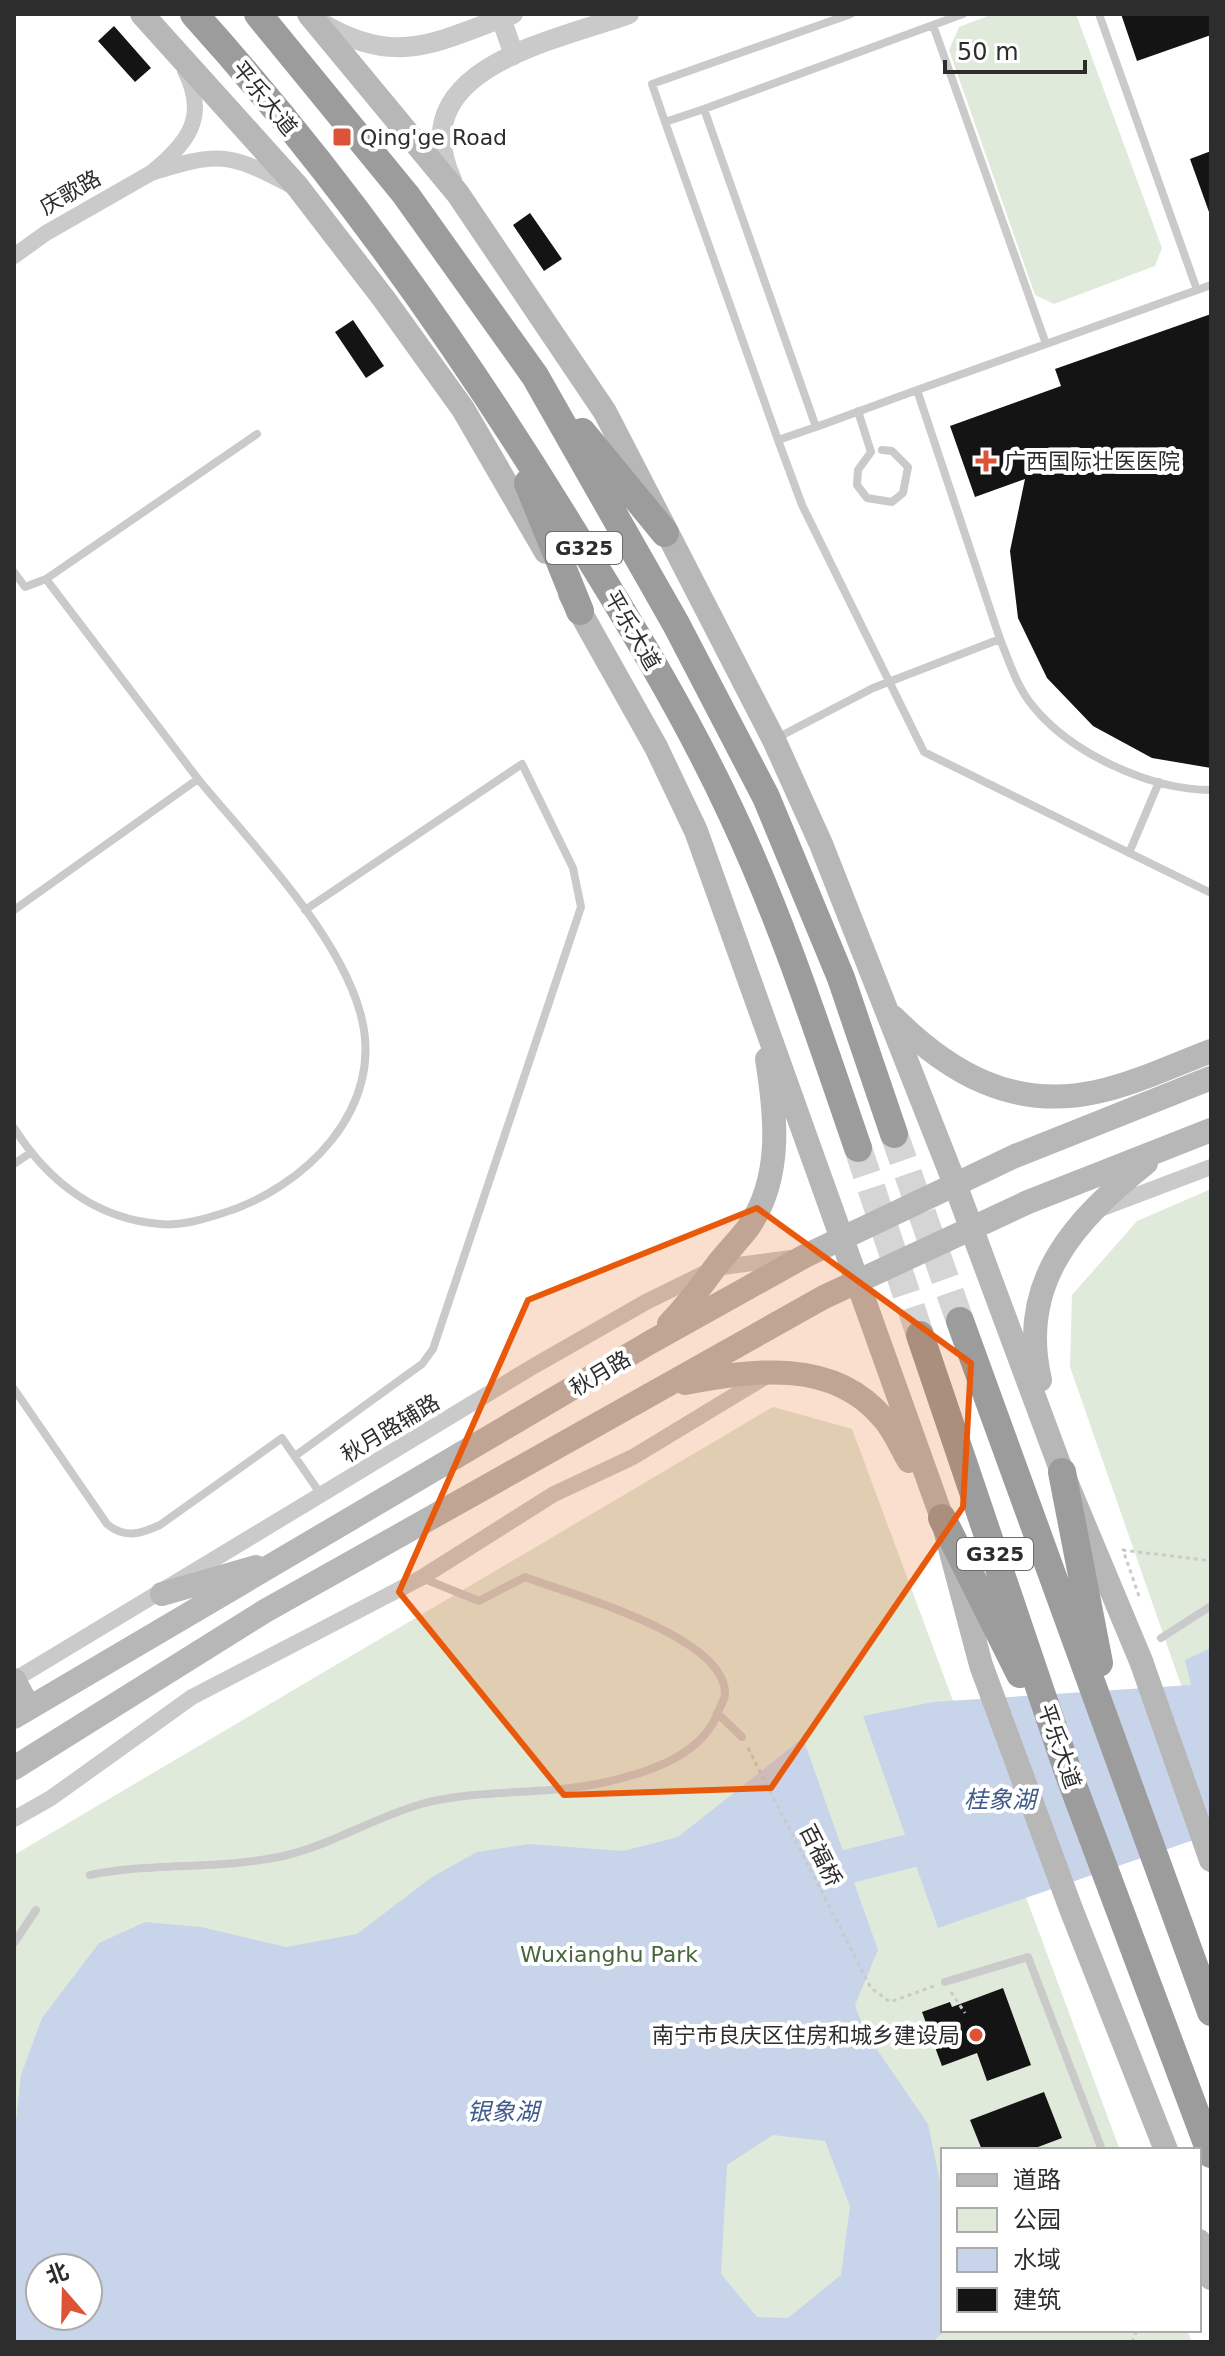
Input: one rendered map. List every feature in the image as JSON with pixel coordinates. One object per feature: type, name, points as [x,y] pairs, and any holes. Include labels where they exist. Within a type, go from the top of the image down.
[{"type":"highway","name":"平乐大道","points":[[194,14],[367,223],[497,408],[638,636],[731,812],[804,991],[858,1148]]},
{"type":"highway","name":"平乐大道","points":[[258,14],[406,195],[535,376],[676,624],[766,797],[841,978],[894,1134]]},
{"type":"highway","points":[[535,376],[665,533]]},
{"type":"highway","points":[[497,408],[580,611]]},
{"type":"highway","points":[[960,1321],[1211,2012]]},
{"type":"highway","name":"平乐大道","points":[[920,1335],[1069,1773],[1211,2154]]},
{"type":"highway","points":[[1062,1472],[1116,1751]]},
{"type":"highway","points":[[942,1518],[1069,1773]]},
{"type":"main road","points":[[142,14],[301,191],[463,409],[656,747],[696,831],[758,997],[855,1282],[942,1518],[981,1665],[1071,1909],[1165,2148]]},
{"type":"main road","points":[[310,15],[458,194],[605,412],[774,740],[821,844],[955,1184],[1062,1472],[1141,1661],[1210,1857]]},
{"type":"main road","points":[[649,1343],[698,1294],[749,1226],[766,1191],[774,1155],[775,1113],[758,997]]},
{"type":"main road","points":[[886,1009],[926,1050],[951,1067],[1011,1092],[1047,1097],[1096,1092],[1211,1051]]},
{"type":"main road","name":"秋月路","points":[[21,1712],[293,1556],[649,1343],[805,1256],[1015,1156],[1211,1078]]},
{"type":"main road","name":"秋月路","points":[[14,1768],[265,1611],[855,1282],[970,1229],[1211,1130]]},
{"type":"main road","points":[[1062,1472],[1033,1352],[1036,1309],[1046,1277],[1087,1214],[1165,1148]]},
{"type":"main road","points":[[663,1388],[725,1375],[775,1371],[810,1375],[835,1383],[853,1392],[883,1418],[942,1518]]},
{"type":"main road","points":[[162,1594],[293,1556]]},
{"type":"main road","points":[[14,1680],[21,1712]]},
{"type":"main road","points":[[1201,2253],[1211,2278]]},
{"type":"street","points":[[458,194],[443,161],[440,144],[441,123],[449,104],[479,73],[514,55],[629,14]]},
{"type":"street","points":[[310,15],[339,34],[382,49],[433,43],[507,16],[514,55]]},
{"type":"street","points":[[151,173],[175,154],[192,128],[196,99],[176,51]]},
{"type":"street","points":[[151,173],[214,157],[244,160],[301,191]]},
{"type":"street","name":"庆歌路","points":[[14,256],[46,233],[151,173]]},
{"type":"street","points":[[1087,1214],[1211,1167]]},
{"type":"street","name":"秋月路辅路","points":[[14,1680],[162,1594],[546,1359],[715,1268],[805,1256]]},
{"type":"street","points":[[14,1819],[51,1798],[192,1697],[421,1578],[554,1494],[633,1457],[775,1371]]},
{"type":"lane","points":[[851,14],[652,84],[809,519],[875,657],[890,681],[911,733],[924,752],[1211,893]]},
{"type":"lane","points":[[665,122],[933,25],[942,18],[963,14]]},
{"type":"lane","points":[[1099,14],[1197,290]]},
{"type":"lane","points":[[933,25],[1046,344]]},
{"type":"lane","points":[[704,109],[816,427]]},
{"type":"lane","points":[[778,440],[1211,285]]},
{"type":"lane","points":[[917,390],[1000,639],[1031,704],[1058,731],[1129,771],[1159,782],[1211,790]]},
{"type":"lane","points":[[858,411],[871,452],[858,470],[857,485],[867,498],[892,502],[903,493],[908,467],[892,451],[882,450]]},
{"type":"lane","points":[[14,572],[25,587],[46,579],[257,434]]},
{"type":"lane","points":[[14,1128],[30,1153],[73,1195],[112,1214],[163,1225],[197,1221],[258,1200],[325,1151],[344,1125],[360,1085],[365,1042],[360,1011],[305,910],[198,779],[46,579]]},
{"type":"lane","points":[[774,740],[890,681],[1000,639]]},
{"type":"lane","points":[[295,1456],[422,1364],[433,1349],[581,907],[573,868],[522,764],[305,910]]},
{"type":"lane","points":[[14,910],[198,779]]},
{"type":"lane","points":[[1129,853],[1159,782]]},
{"type":"lane","points":[[14,1164],[30,1153]]},
{"type":"lane","points":[[14,1389],[107,1524],[117,1533],[139,1534],[160,1525],[282,1438],[322,1496]]},
{"type":"lane","points":[[90,1875],[132,1867],[250,1862],[287,1855],[425,1803],[472,1795],[538,1794],[641,1772],[689,1751],[708,1734],[725,1695],[721,1676],[706,1654],[673,1634],[525,1577],[479,1601],[421,1578]]},
{"type":"lane","points":[[1161,1638],[1211,1606]]},
{"type":"lane","points":[[717,1713],[742,1737]]},
{"type":"lane","points":[[14,1943],[36,1910]]},
{"type":"lane","points":[[945,1982],[1028,1957],[1101,2148]]},
{"type":"path","points":[[1123,1550],[1211,1561]]},
{"type":"path","name":"百福桥","points":[[742,1737],[871,1988],[890,2002],[945,1982]]},
{"type":"path","points":[[945,1982],[965,2013]]},
{"type":"highlighted area","points":[[757,1208],[971,1363],[963,1507],[771,1788],[564,1795],[399,1592],[528,1300]]},
{"type":"green space","points":[[993,14],[1076,14],[1162,248],[1155,266],[1054,304],[1035,295],[949,50],[959,27]]},
{"type":"green space","points":[[1211,1189],[1211,1771],[1070,1367],[1072,1295],[1137,1221]]},
{"type":"green space","name":"Wuxianghu Park","points":[[773,1407],[852,1429],[1119,2148],[941,2148],[941,2332],[1188,2332],[1192,2342],[14,2342],[14,1855]]},
{"type":"water","name":"桂象湖","points":[[1211,1648],[1211,1834],[938,1928],[863,1716],[933,1702],[1191,1685],[1185,1660]]},
{"type":"water","name":"银象湖","points":[[803,1738],[878,1950],[855,2005],[865,2032],[928,2124],[941,2186],[941,2332],[944,2332],[932,2342],[14,2342],[14,2140],[21,2075],[42,2018],[99,1943],[145,1922],[201,1927],[286,1947],[357,1934],[432,1877],[477,1852],[529,1844],[623,1851],[678,1837]],"holes":[[[773,2135],[825,2141],[850,2206],[841,2275],[788,2318],[757,2317],[721,2274],[727,2165]]]},
{"type":"building","points":[[1121,14],[1211,14],[1211,35],[1137,61]]},
{"type":"building","points":[[114,26],[151,68],[135,82],[98,41]]},
{"type":"building","points":[[1211,151],[1211,212],[1209,212],[1190,159]]},
{"type":"building","points":[[530,213],[562,259],[544,271],[513,225]]},
{"type":"building","points":[[1211,314],[1211,768],[1152,758],[1093,726],[1047,678],[1018,618],[1010,551],[1025,479],[975,497],[950,426],[1061,386],[1055,369]]},
{"type":"building","points":[[353,320],[384,366],[366,378],[335,332]]},
{"type":"building","name":"南宁市良庆区住房和城乡建设局","points":[[1003,1988],[1031,2065],[987,2081],[977,2053],[942,2066],[922,2012],[950,2002],[952,2007]]},
{"type":"building","points":[[1044,2092],[1062,2138],[1035,2148],[981,2148],[970,2120]]},
{"type":"waterway","points":[[802,1878],[957,1839]]},
{"type":"tunnel","points":[[894,1134],[960,1321]]},
{"type":"tunnel","points":[[858,1148],[920,1335]]},
{"type":"place","name":"Qing'ge Road","points":[[342,137]]},
{"type":"place","name":"广西国际壮医医院","points":[[986,461]]},
{"type":"place","name":"南宁市良庆区住房和城乡建设局","points":[[976,2035]]}]
